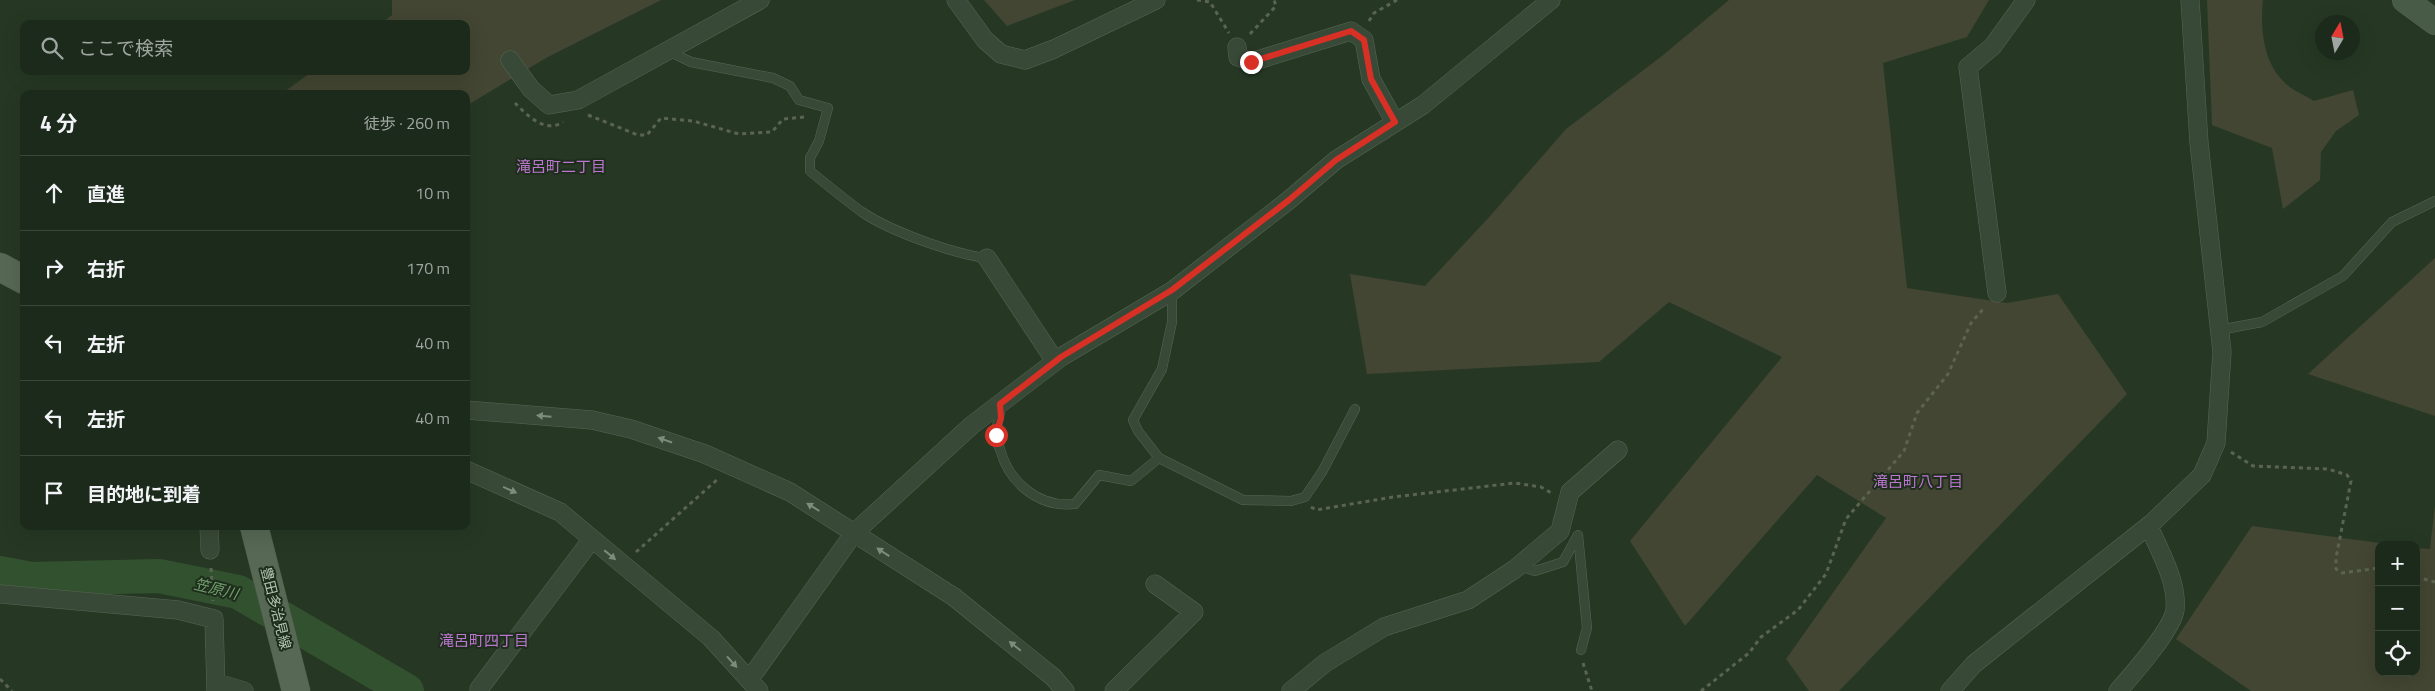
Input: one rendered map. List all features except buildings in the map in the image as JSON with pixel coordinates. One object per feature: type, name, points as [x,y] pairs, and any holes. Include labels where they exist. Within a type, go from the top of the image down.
[{"type":"main road","points":[[0,267],[20,278]]},
{"type":"main road","name":"豊田多治見線","points":[[255,530],[268,573],[295,687]]},
{"type":"street","points":[[510,60],[531,90],[549,105],[578,100],[760,0]]},
{"type":"street","points":[[956,0],[985,40],[1001,54],[1025,60],[1054,49],[1156,0]]},
{"type":"street","points":[[470,472],[560,512],[710,638],[754,686],[854,533],[972,425],[1055,361],[1172,290],[1289,200],[1336,160],[1423,105],[1551,0]]},
{"type":"street","points":[[1997,293],[1968,67],[1993,46],[2026,0]]},
{"type":"street","points":[[1950,691],[1974,664],[2149,526],[2202,475],[2216,443],[2222,352],[2199,143],[2190,0]]},
{"type":"street","points":[[2404,0],[2435,22]]},
{"type":"street","points":[[1237,47],[1238,57],[1251,62],[1351,31],[1364,40],[1371,79],[1395,122]]},
{"type":"street","points":[[987,258],[1055,361]]},
{"type":"street","points":[[470,410],[592,420],[631,428],[705,454],[790,492],[954,597],[1053,677],[1065,691]]},
{"type":"street","points":[[1291,691],[1325,662],[1384,627],[1468,600],[1519,566],[1560,530],[1570,492],[1618,450]]},
{"type":"street","points":[[2118,691],[2166,630],[2175,610],[2171,580],[2149,526]]},
{"type":"street","points":[[209,530],[210,550]]},
{"type":"street","points":[[479,689],[592,539]]},
{"type":"street","points":[[1114,691],[1194,612],[1155,584]]},
{"type":"street","points":[[0,594],[178,610],[214,620],[216,687],[244,691]]},
{"type":"lane","points":[[667,51],[690,62],[773,78],[790,86],[799,100],[828,108],[819,141],[810,158],[810,172],[862,212],[880,222],[956,253],[987,258]]},
{"type":"lane","points":[[2219,330],[2262,322],[2343,276],[2392,222],[2435,201]]},
{"type":"lane","points":[[1172,290],[1172,322],[1162,369],[1133,420],[1138,431],[1159,458],[1243,500],[1291,501],[1305,496],[1322,472],[1355,409]]},
{"type":"lane","points":[[1000,404],[1001,418],[996,435],[1001,455],[1010,474],[1029,494],[1062,505],[1075,504],[1099,475],[1131,481],[1159,458]]},
{"type":"lane","points":[[1519,566],[1535,571],[1563,562],[1578,535],[1586,628],[1581,650]]},
{"type":"path","points":[[1197,0],[1210,2],[1237,47],[1276,6],[1274,0]]},
{"type":"path","points":[[1351,31],[1366,24],[1374,13],[1397,0]]},
{"type":"path","points":[[515,103],[532,120],[548,125],[559,125],[565,120]]},
{"type":"path","points":[[579,111],[638,135],[647,135],[661,118],[693,121],[739,134],[772,132],[783,119],[808,116],[825,120]]},
{"type":"path","points":[[1701,691],[1749,653],[1761,636],[1798,610],[1826,574],[1846,519],[1904,452],[1918,413],[1948,374],[1971,323],[1997,293]]},
{"type":"path","points":[[2216,443],[2253,466],[2328,470],[2348,475],[2351,482],[2336,558],[2336,569],[2342,573],[2375,569]]},
{"type":"path","points":[[621,564],[733,466]]},
{"type":"path","points":[[1298,498],[1316,510],[1393,497],[1515,483],[1541,487],[1568,502]]},
{"type":"path","points":[[210,550],[214,620]]},
{"type":"path","points":[[2420,578],[2435,582]]},
{"type":"path","points":[[1581,650],[1584,671],[1592,691]]},
{"type":"path","points":[[0,679],[12,691]]},
{"type":"green space","points":[[392,0],[661,0],[546,58],[470,104],[470,90],[287,90],[307,75],[470,75],[470,20],[386,20],[392,15]]},
{"type":"green space","points":[[984,0],[1075,0],[1007,26]]},
{"type":"green space","points":[[1729,0],[1989,0],[1967,37],[1883,63],[1907,288],[2007,303],[2058,294],[2127,394],[1839,691],[1809,691],[1786,659],[1886,518],[1817,475],[1685,626],[1630,541],[1782,357],[1669,302],[1599,362],[1367,374],[1350,274],[1425,286],[1491,215],[1566,129],[1662,56]]},
{"type":"green space","points":[[2207,0],[2263,0],[2262,21],[2267,54],[2277,74],[2294,90],[2314,101],[2353,90],[2359,115],[2336,131],[2321,152],[2320,180],[2283,209],[2272,148],[2212,125]]},
{"type":"green space","points":[[2435,258],[2435,416],[2308,374]]},
{"type":"green space","points":[[2435,505],[2435,691],[2251,691],[2176,639],[2252,526],[2375,542],[2375,676],[2420,676],[2420,548],[2430,549]]},
{"type":"waterway","name":"笠原川","points":[[0,573],[31,579],[159,576],[238,592],[407,691]]},
{"type":"district","name":"滝呂町二丁目","points":[[561,167]]},
{"type":"district","name":"滝呂町八丁目","points":[[1918,482]]},
{"type":"district","name":"滝呂町四丁目","points":[[484,641]]},
{"type":"route","points":[[996,435],[1001,418],[1000,404],[1061,357],[1172,290],[1289,200],[1336,160],[1395,122],[1371,79],[1364,40],[1351,31],[1251,62]]}]
